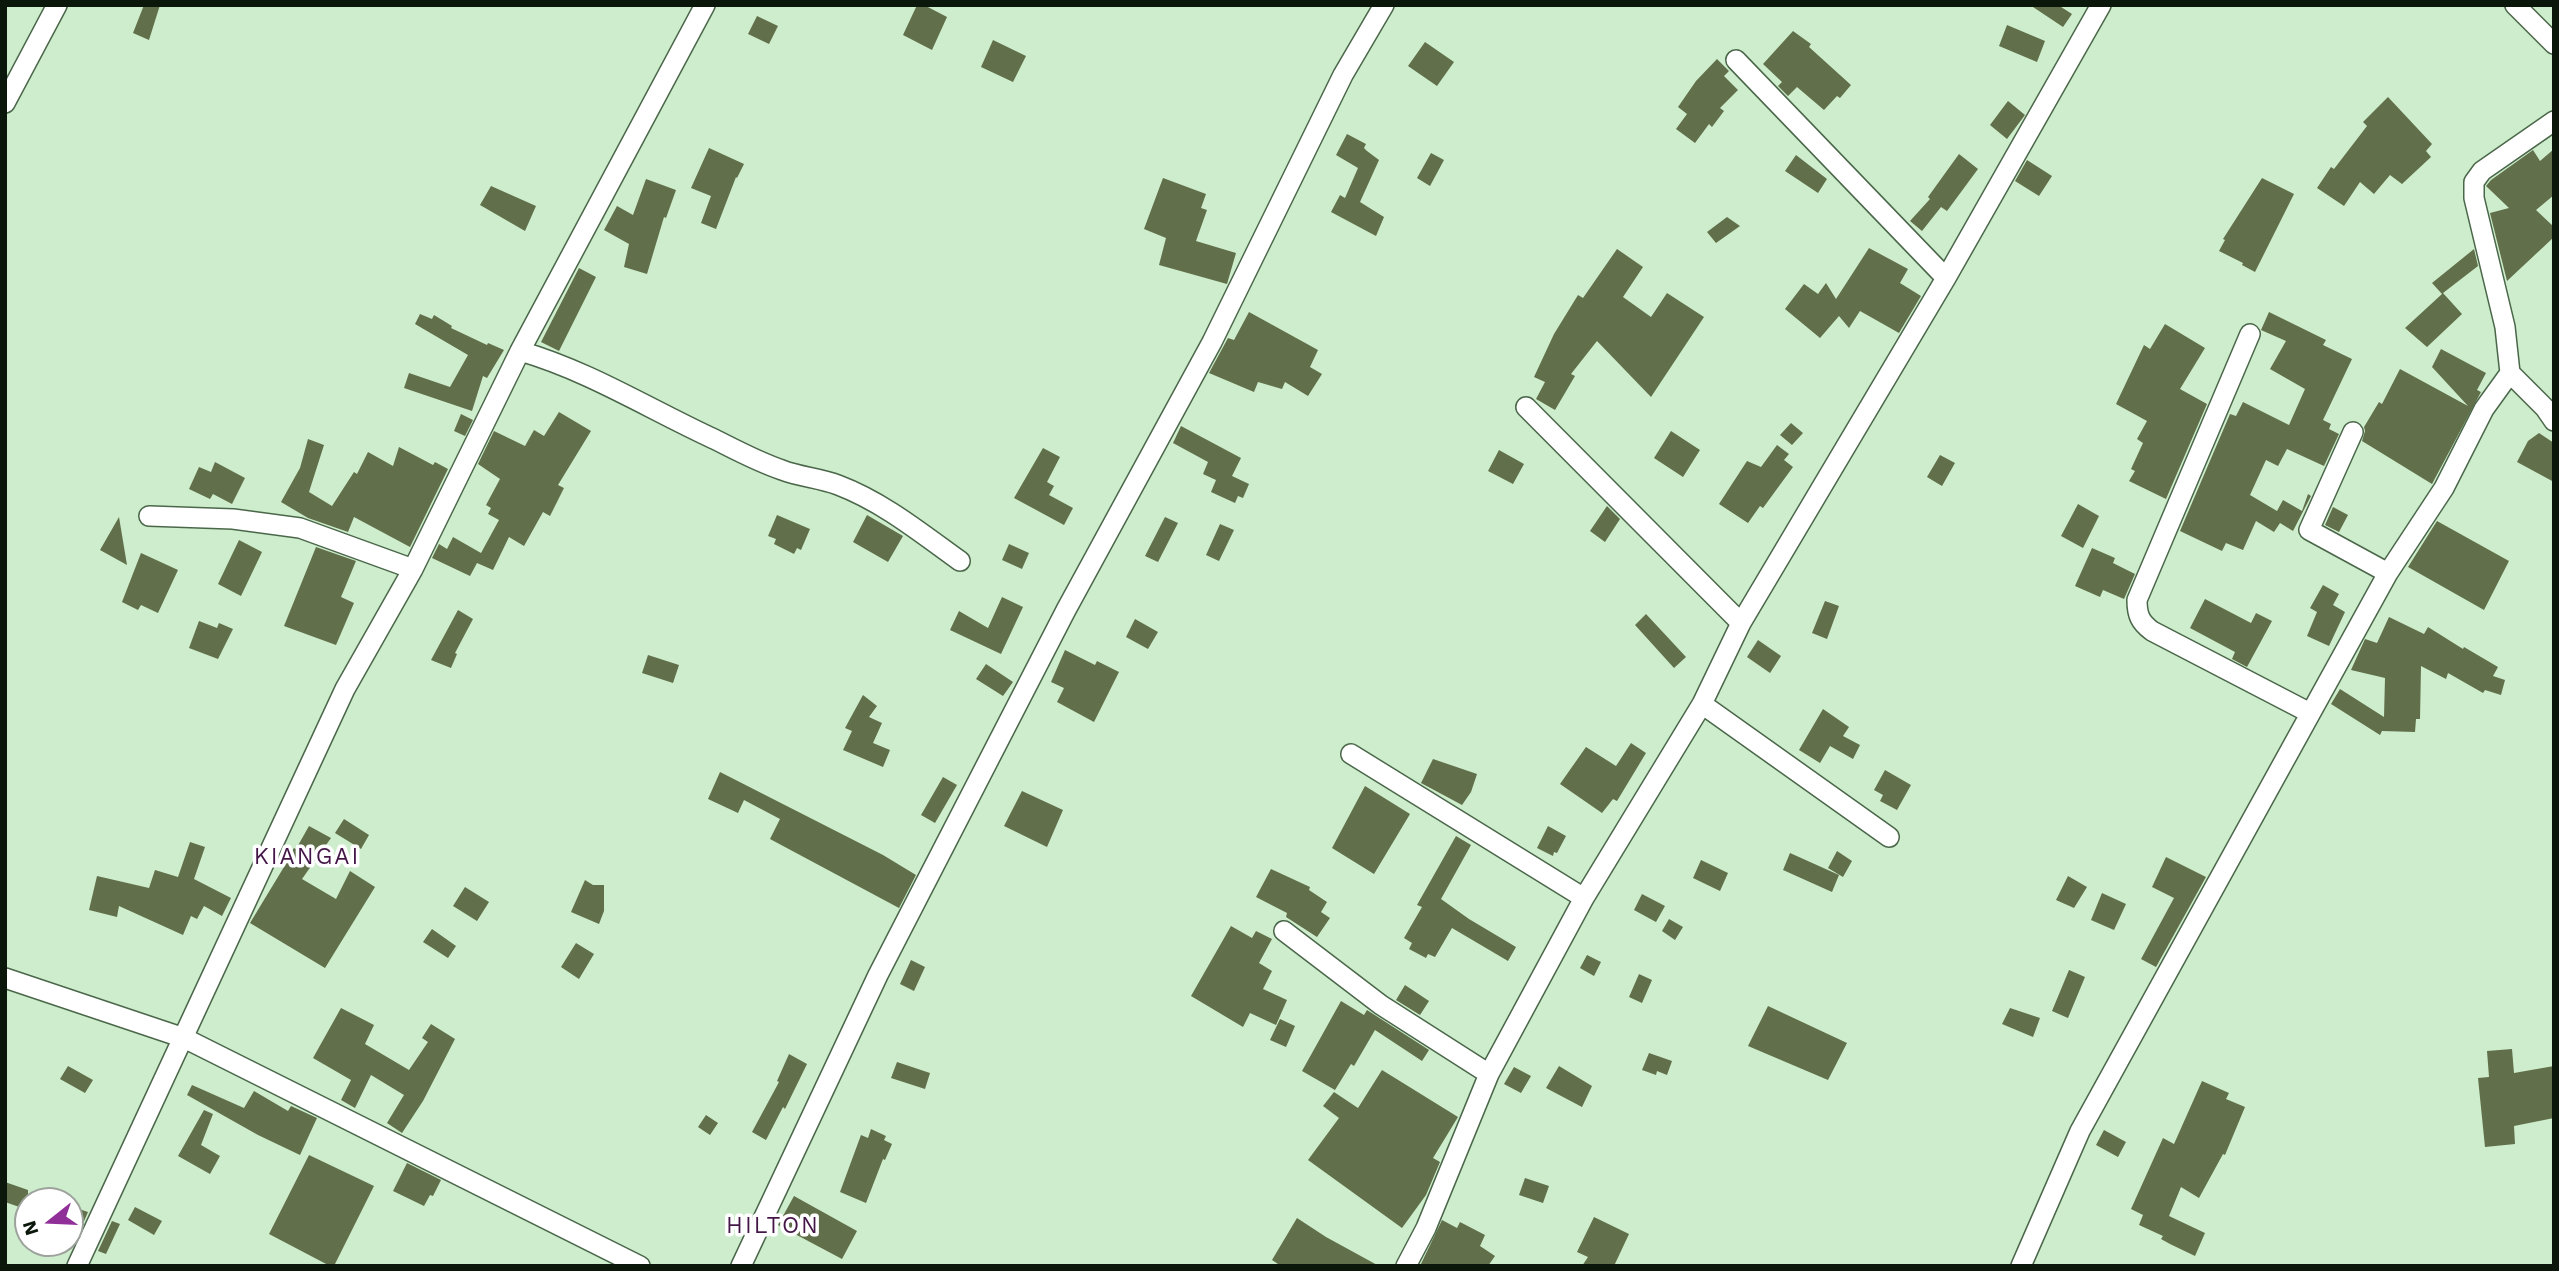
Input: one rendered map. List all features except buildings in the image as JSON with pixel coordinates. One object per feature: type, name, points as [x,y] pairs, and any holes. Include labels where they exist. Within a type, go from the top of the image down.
[{"type":"street","points":[[5,103],[57,5]]},
{"type":"street","points":[[78,1266],[345,689],[413,569],[520,351],[705,5]]},
{"type":"street","points":[[741,1266],[878,975],[1066,611],[1212,342],[1343,75],[1384,5]]},
{"type":"street","points":[[1406,1266],[1426,1227],[1489,1074],[1584,898],[1702,704],[1741,623],[1946,278],[2101,5]]},
{"type":"street","points":[[2515,5],[2554,44]]},
{"type":"street","points":[[1736,60],[1946,278]]},
{"type":"street","points":[[2554,121],[2482,171],[2474,182],[2474,198],[2505,327],[2510,373],[2545,408],[2554,421]]},
{"type":"street","points":[[2250,334],[2137,600],[2137,613],[2143,624],[2152,631],[2310,713]]},
{"type":"street","points":[[520,351],[601,381],[643,405],[782,470],[836,484],[855,493],[894,514],[960,561]]},
{"type":"street","points":[[2021,1266],[2080,1131],[2388,573],[2444,488],[2484,409],[2510,373]]},
{"type":"street","points":[[1526,407],[1741,623]]},
{"type":"street","points":[[2353,432],[2309,530],[2388,573]]},
{"type":"street","points":[[149,516],[233,519],[300,528],[413,569]]},
{"type":"street","points":[[1702,704],[1889,836]]},
{"type":"street","points":[[1352,754],[1584,898]]},
{"type":"street","points":[[1284,931],[1381,1005],[1489,1074]]},
{"type":"street","points":[[5,978],[184,1038],[640,1266]]},
{"type":"district","name":"KIANGAI","points":[[307,857]]},
{"type":"district","name":"HILTON","points":[[773,1226]]}]
